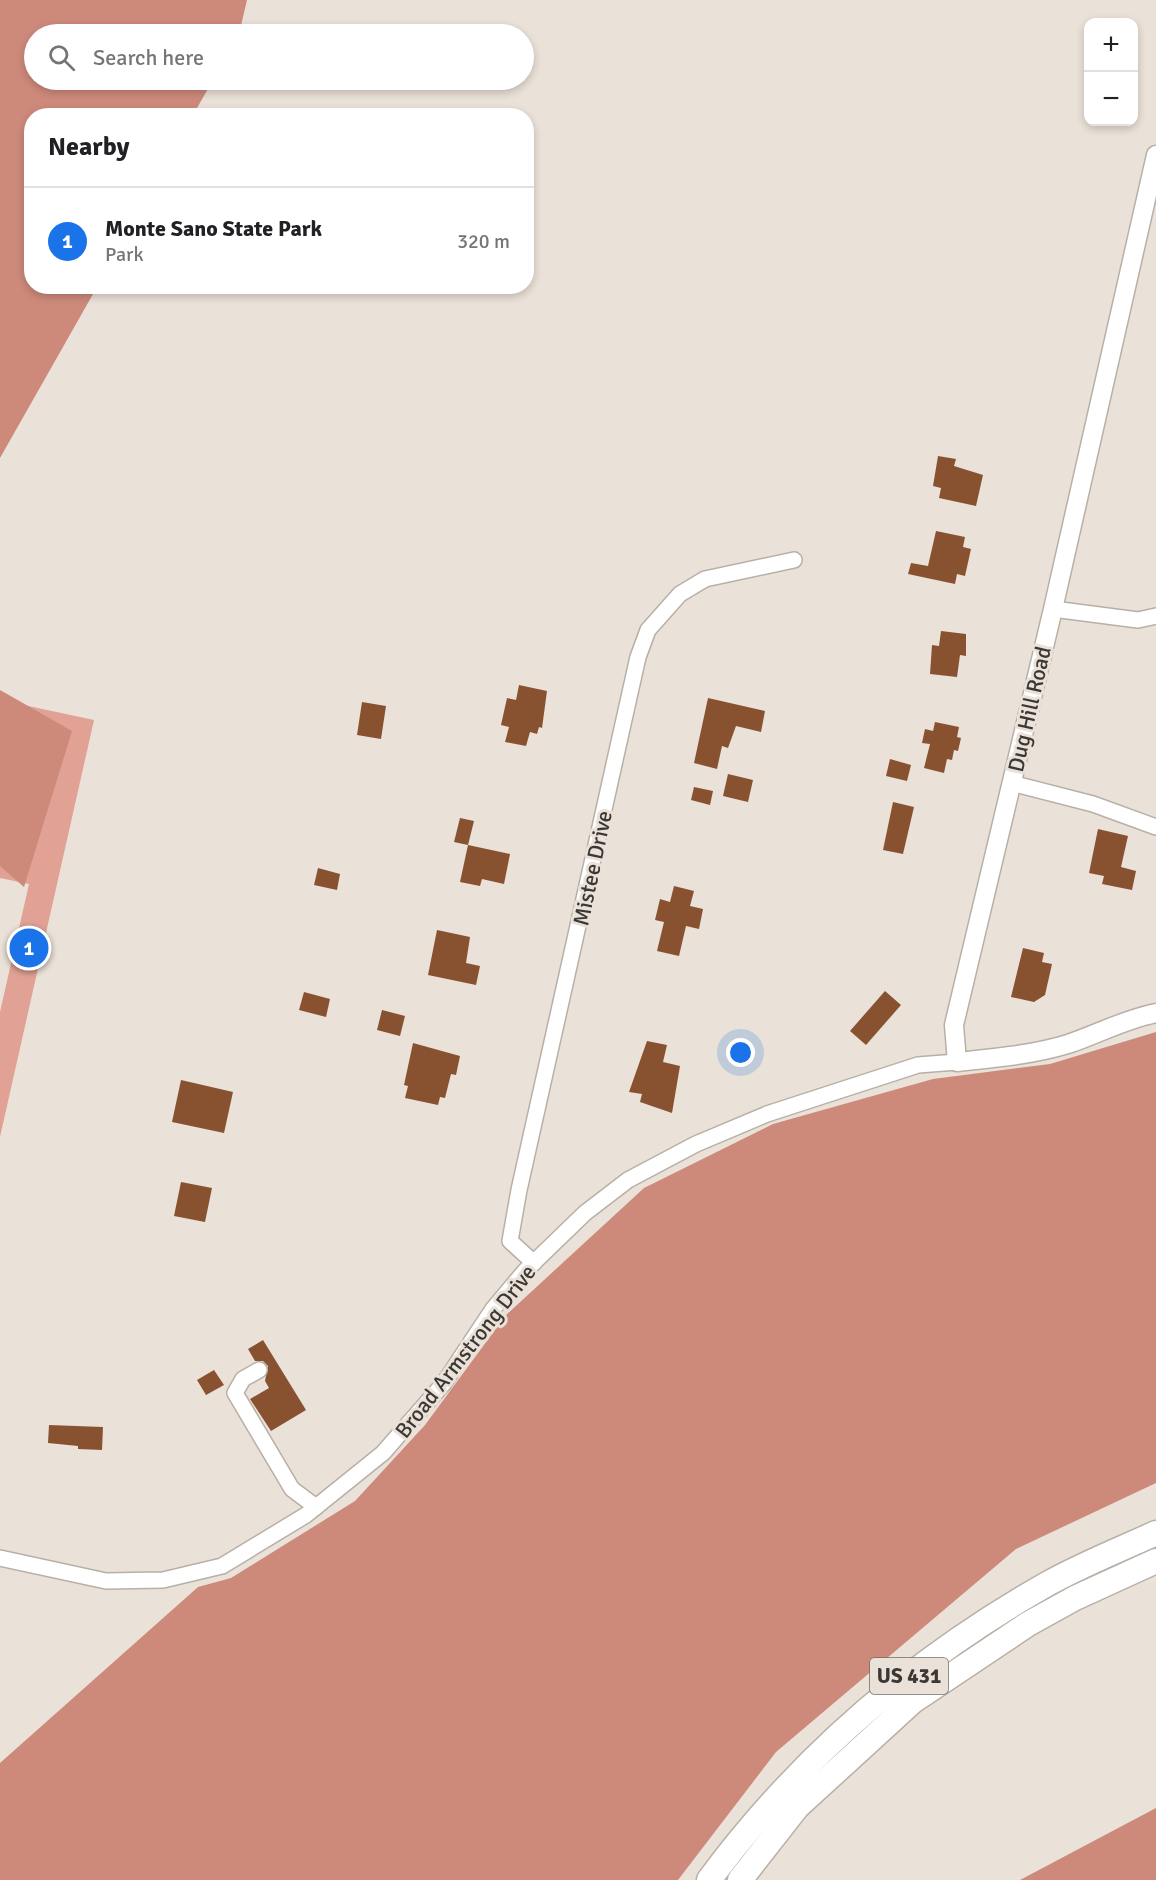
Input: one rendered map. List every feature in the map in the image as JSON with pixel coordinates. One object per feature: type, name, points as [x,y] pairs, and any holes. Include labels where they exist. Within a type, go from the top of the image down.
[{"type":"highway","name":"US 431","points":[[709,1880],[777,1797],[871,1704],[967,1632],[1051,1582],[1156,1533]]},
{"type":"highway","name":"US 431","points":[[740,1880],[796,1808],[913,1701],[1028,1624],[1075,1598],[1156,1561]]},
{"type":"street","name":"Dug Hill Road","points":[[957,1062],[954,1025],[1053,609],[1156,155]]},
{"type":"street","name":"Mistee Drive","points":[[534,1263],[510,1241],[519,1190],[638,657],[648,630],[680,594],[705,579],[794,560]]},
{"type":"street","points":[[1053,609],[1095,617],[1138,620],[1156,616]]},
{"type":"street","points":[[1011,783],[1093,804],[1156,827]]},
{"type":"street","points":[[957,1062],[1020,1054],[1067,1044],[1139,1016],[1156,1013]]},
{"type":"street","name":"Broad Armstrong Drive","points":[[0,1558],[106,1581],[163,1580],[222,1566],[316,1507],[383,1453],[444,1383],[493,1309],[534,1263],[585,1212],[627,1180],[696,1144],[767,1114],[918,1065],[957,1062]]},
{"type":"street","points":[[259,1370],[243,1378],[235,1393],[292,1489],[316,1507]]},
{"type":"shaded area","points":[[0,0],[247,0],[241,24],[24,24],[24,90],[207,90],[197,108],[24,108],[24,294],[93,294],[0,458]]},
{"type":"shaded area","points":[[0,690],[72,731],[24,887],[0,866]]},
{"type":"shaded area","points":[[0,700],[94,720],[0,1137],[0,1012],[29,884],[0,878]]},
{"type":"shaded area","points":[[1156,1032],[1156,1483],[1016,1549],[776,1752],[678,1880],[0,1880],[0,1763],[198,1587],[231,1578],[355,1501],[425,1425],[506,1315],[644,1188],[773,1124],[933,1079],[1050,1064]]},
{"type":"shaded area","points":[[1156,1808],[1156,1880],[1020,1880]]},
{"type":"building","points":[[938,456],[956,459],[954,466],[983,475],[976,506],[939,498],[941,488],[933,486]]},
{"type":"building","points":[[936,531],[965,537],[963,547],[971,549],[965,576],[957,574],[955,584],[908,574],[911,563],[928,566]]},
{"type":"building","points":[[941,631],[966,634],[966,656],[960,655],[957,677],[930,674],[932,645],[939,646]]},
{"type":"building","points":[[519,685],[547,691],[542,728],[539,727],[537,734],[530,732],[526,746],[505,742],[509,727],[501,725],[507,698],[516,700]]},
{"type":"building","points":[[708,698],[765,711],[761,732],[736,726],[728,748],[722,746],[717,769],[694,763]]},
{"type":"building","points":[[362,702],[386,706],[381,739],[357,735]]},
{"type":"building","points":[[935,722],[959,727],[957,737],[961,738],[958,751],[954,750],[952,760],[947,759],[944,773],[924,768],[930,744],[922,743],[925,729],[933,731]]},
{"type":"building","points":[[890,759],[911,765],[907,781],[886,776]]},
{"type":"building","points":[[728,774],[753,780],[748,802],[723,796]]},
{"type":"building","points":[[694,787],[713,791],[710,805],[691,800]]},
{"type":"building","points":[[893,802],[914,807],[903,854],[883,850]]},
{"type":"building","points":[[460,818],[474,821],[468,845],[454,842]]},
{"type":"building","points":[[1098,829],[1128,836],[1121,867],[1136,871],[1132,890],[1102,884],[1104,876],[1089,873]]},
{"type":"building","points":[[468,845],[510,854],[504,884],[482,879],[480,886],[460,882]]},
{"type":"building","points":[[318,868],[340,874],[337,890],[314,885]]},
{"type":"building","points":[[674,886],[694,891],[690,906],[703,909],[699,929],[686,926],[679,956],[657,951],[664,922],[655,920],[660,899],[670,902]]},
{"type":"building","points":[[437,930],[470,937],[466,963],[480,966],[476,985],[428,975]]},
{"type":"building","points":[[1023,948],[1044,953],[1042,962],[1052,964],[1045,995],[1034,1002],[1011,997]]},
{"type":"building","points":[[885,991],[901,1005],[866,1045],[850,1031]]},
{"type":"building","points":[[304,992],[330,999],[326,1017],[299,1010]]},
{"type":"building","points":[[382,1010],[405,1016],[400,1036],[377,1030]]},
{"type":"building","points":[[647,1041],[667,1045],[663,1062],[680,1066],[672,1113],[640,1102],[642,1094],[629,1092]]},
{"type":"building","points":[[413,1043],[460,1056],[456,1075],[451,1074],[445,1098],[440,1097],[438,1105],[405,1098],[408,1086],[404,1085]]},
{"type":"building","points":[[181,1080],[233,1092],[224,1133],[172,1122]]},
{"type":"building","points":[[181,1182],[212,1188],[205,1222],[174,1216]]},
{"type":"building","points":[[263,1340],[306,1410],[271,1431],[250,1399],[269,1388],[265,1381],[268,1366],[263,1361],[255,1361],[248,1349]]},
{"type":"building","points":[[214,1370],[224,1385],[206,1395],[197,1380]]},
{"type":"building","points":[[49,1425],[103,1427],[102,1450],[78,1449],[78,1446],[48,1443]]},
{"type":"place","name":"Monte Sano State Park","points":[[29,948]]}]
